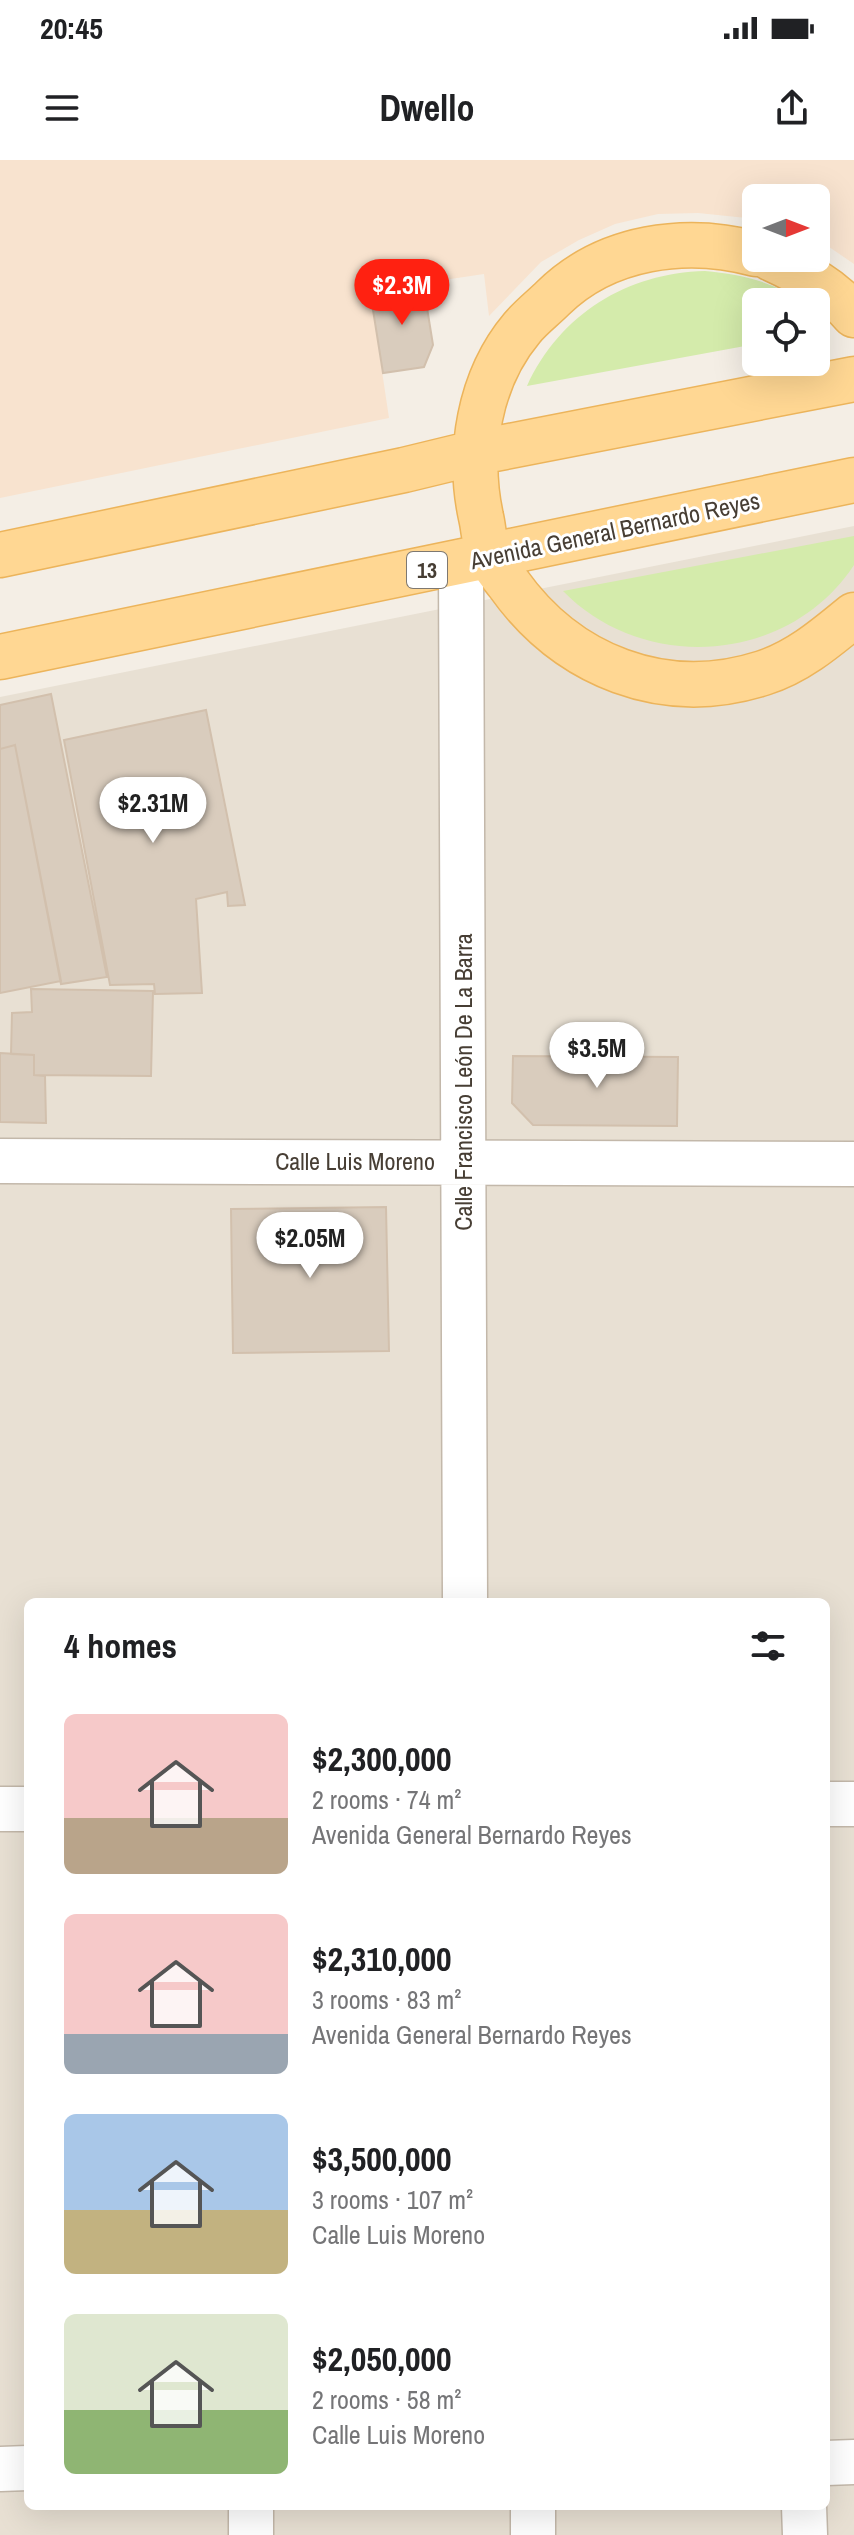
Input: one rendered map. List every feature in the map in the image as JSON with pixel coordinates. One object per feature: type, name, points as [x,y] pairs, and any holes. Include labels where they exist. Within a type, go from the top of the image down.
[{"type":"main road","points":[[742,251],[689,244],[650,248],[609,261],[567,284],[522,328],[502,358],[486,395],[474,453],[478,502],[475,559],[518,597],[542,624],[576,650],[615,670],[658,682],[712,684],[763,673],[804,655],[854,615]]},
{"type":"main road","points":[[801,272],[854,315]]},
{"type":"main road","points":[[0,555],[474,453],[854,379]]},
{"type":"main road","name":"Avenida General Bernardo Reyes","points":[[0,657],[854,480]]},
{"type":"street","name":"Calle Francisco León De La Barra","points":[[465,1598],[464,1161],[475,559]]},
{"type":"street","name":"Calle Luis Moreno","points":[[0,1161],[854,1164]]},
{"type":"street","points":[[830,1804],[854,1804]]},
{"type":"street","points":[[0,1809],[24,1809]]},
{"type":"street","points":[[830,2463],[854,2462]]},
{"type":"street","points":[[0,2469],[24,2468]]},
{"type":"street","points":[[251,2510],[251,2535]]},
{"type":"street","points":[[533,2510],[533,2535]]},
{"type":"street","points":[[804,2510],[805,2535]]},
{"type":"shaded area","points":[[0,160],[854,160],[854,264],[830,248],[830,184],[742,184],[742,218],[698,213],[658,214],[615,224],[541,262],[489,316],[484,274],[370,291],[389,418],[0,498]]},
{"type":"shaded area","points":[[854,526],[854,2535],[0,2535],[0,697]]},
{"type":"green space","points":[[705,271],[731,274],[777,288],[742,288],[742,347],[527,386],[541,360],[577,318],[623,289],[676,274]]},
{"type":"green space","points":[[854,536],[854,565],[826,598],[792,622],[755,639],[714,646],[674,645],[634,636],[596,618],[563,591]]},
{"type":"building","points":[[423,283],[433,345],[424,367],[383,373],[370,291]]},
{"type":"building","points":[[51,694],[107,977],[61,984],[15,745],[0,749],[0,705]]},
{"type":"building","points":[[206,710],[245,905],[228,906],[227,892],[196,899],[202,993],[155,994],[154,984],[110,985],[64,740]]},
{"type":"building","points":[[15,745],[61,981],[0,993],[0,749]]},
{"type":"building","points":[[31,989],[153,991],[151,1076],[34,1075],[34,1055],[11,1054],[12,1013],[32,1012]]},
{"type":"building","points":[[0,1053],[34,1055],[34,1075],[45,1076],[46,1123],[0,1122]]},
{"type":"building","points":[[513,1056],[678,1057],[677,1126],[533,1125],[512,1103]]},
{"type":"building","points":[[386,1207],[389,1351],[233,1353],[231,1209]]}]
